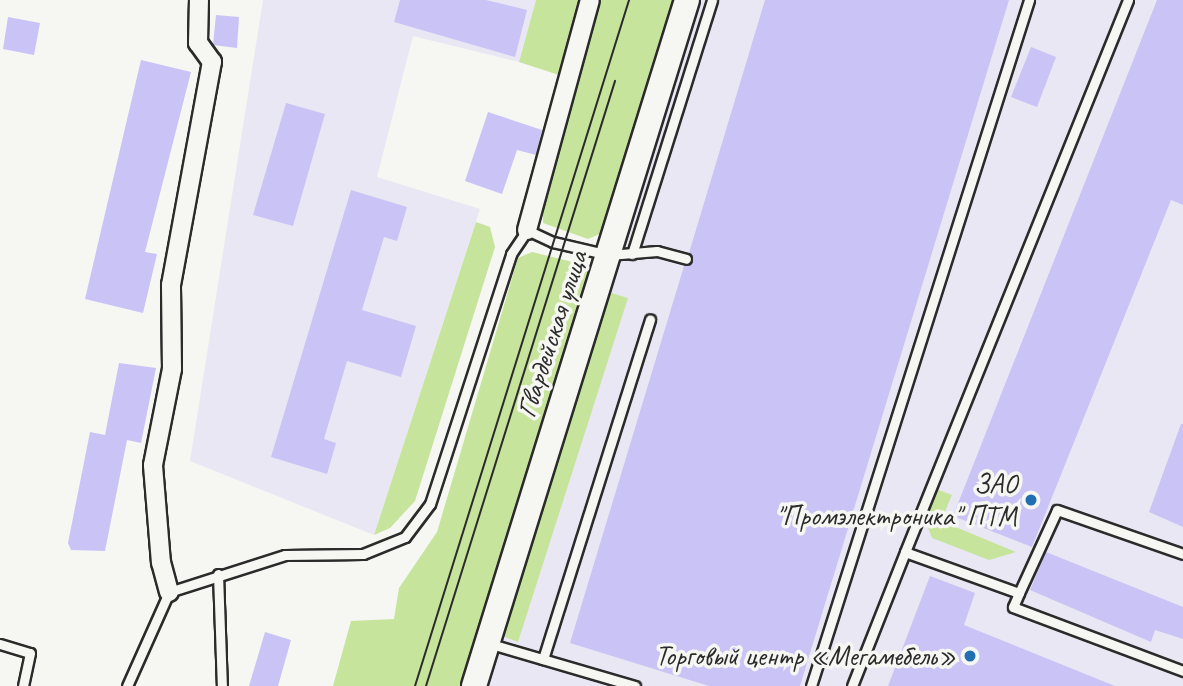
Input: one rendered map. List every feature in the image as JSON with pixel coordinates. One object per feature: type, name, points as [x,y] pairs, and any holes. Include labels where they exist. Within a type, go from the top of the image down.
[{"type":"street","points":[[169,592],[161,563],[153,465],[172,369],[171,285],[212,62],[198,43],[199,0]]},
{"type":"street","points":[[527,230],[590,0]]},
{"type":"street","name":"Гвардейская улица","points":[[478,685],[486,643],[621,254],[687,0]]},
{"type":"lane","points":[[621,254],[712,0]]},
{"type":"lane","points":[[811,686],[1029,0]]},
{"type":"lane","points":[[852,686],[1128,0]]},
{"type":"lane","points":[[127,686],[169,592],[218,574],[285,555],[363,554],[404,537],[430,504],[511,254],[527,230],[553,242],[621,254],[657,251],[687,259]]},
{"type":"lane","points":[[543,659],[650,319]]},
{"type":"lane","points":[[1183,554],[1057,510],[1013,607],[1183,671]]},
{"type":"lane","points":[[905,552],[1019,593]]},
{"type":"lane","points":[[218,574],[222,686]]},
{"type":"lane","points":[[486,643],[635,686]]},
{"type":"lane","points":[[0,644],[30,653],[23,686]]},
{"type":"shaded area","points":[[263,0],[536,0],[519,62],[413,36],[377,177],[480,209],[374,535],[190,461]]},
{"type":"shaded area","points":[[698,0],[1183,0],[1183,686],[484,686]]},
{"type":"green space","points":[[536,0],[581,0],[559,75],[519,62]]},
{"type":"green space","points":[[596,0],[675,0],[602,233],[588,239],[543,223],[543,206]]},
{"type":"green space","points":[[476,222],[490,227],[495,247],[415,501],[390,528],[374,535]]},
{"type":"green space","points":[[532,252],[585,265],[591,277],[462,686],[333,686],[351,621],[394,619],[399,588],[437,532],[518,258]]},
{"type":"green space","points":[[608,292],[628,298],[518,642],[500,635]]},
{"type":"green space","points":[[936,489],[952,495],[941,521],[1016,552],[989,560],[932,538],[925,520]]},
{"type":"building","points":[[400,0],[486,0],[527,10],[515,57],[394,22]]},
{"type":"building","points":[[765,0],[1009,0],[800,686],[709,686],[570,643],[684,266],[692,261],[689,253]]},
{"type":"building","points":[[1157,0],[1183,0],[1183,205],[1171,200],[1032,547],[953,516]]},
{"type":"building","points":[[216,15],[239,17],[237,48],[213,45]]},
{"type":"building","points":[[8,17],[40,23],[34,55],[3,49]]},
{"type":"building","points":[[1031,47],[1056,57],[1037,107],[1011,97]]},
{"type":"building","points":[[141,60],[191,72],[145,252],[157,254],[143,313],[85,299]]},
{"type":"building","points":[[286,103],[325,114],[293,226],[253,215]]},
{"type":"building","points":[[488,112],[542,130],[536,155],[517,150],[502,194],[465,181]]},
{"type":"building","points":[[351,190],[407,207],[397,241],[384,237],[362,310],[416,326],[401,377],[347,361],[324,439],[336,443],[327,474],[271,457]]},
{"type":"building","points":[[119,363],[156,368],[141,443],[127,440],[105,551],[71,550],[68,543],[90,432],[105,435]]},
{"type":"building","points":[[1183,424],[1183,527],[1149,512]]},
{"type":"building","points":[[1046,552],[1183,607],[1183,639],[1155,630],[1151,642],[1030,590]]},
{"type":"building","name":"Торговый центр «Мегамебель»","points":[[930,576],[975,593],[964,625],[1115,686],[888,686]]},
{"type":"building","points":[[265,632],[291,640],[278,686],[249,686]]},
{"type":"tram line","points":[[415,686],[629,0]]},
{"type":"tram line","points":[[426,686],[615,81]]},
{"type":"place","name":"ЗАО \"Промэлектроника\" ПТМ","points":[[1031,500]]},
{"type":"place","name":"Торговый центр «Мегамебель»","points":[[970,656]]}]
